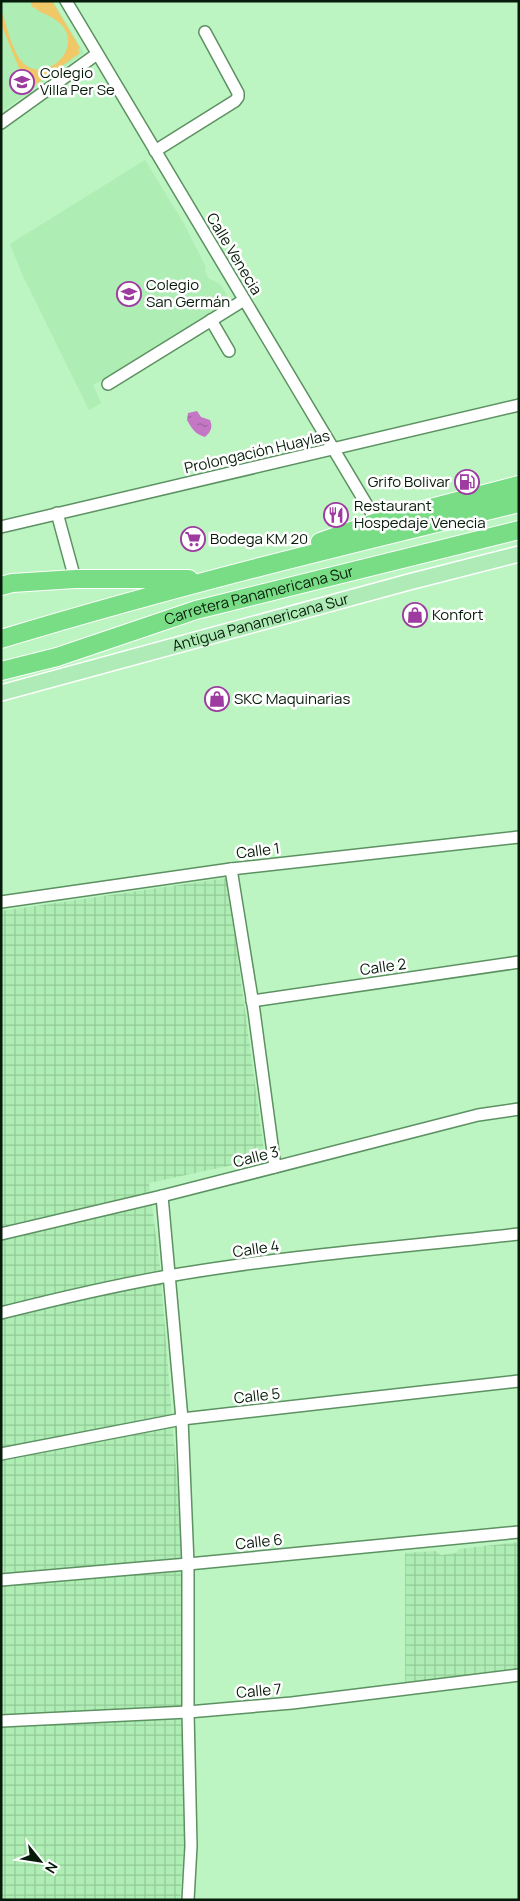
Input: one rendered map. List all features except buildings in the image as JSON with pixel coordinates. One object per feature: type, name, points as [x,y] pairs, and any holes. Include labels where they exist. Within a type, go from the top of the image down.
[{"type":"highway","points":[[235,573],[376,522],[519,485]]},
{"type":"highway","name":"Carretera Panamericana Sur","points":[[1,639],[214,578],[519,503]]},
{"type":"highway","name":"Carretera Panamericana Sur","points":[[1,671],[57,657],[196,610],[519,530]]},
{"type":"highway","name":"Carretera Panamericana Sur","points":[[1,586],[75,579],[214,578]]},
{"type":"main road","name":"Antigua Panamericana Sur","points":[[1,693],[408,582],[519,554]]},
{"type":"street","name":"Calle Venecia","points":[[66,1],[376,522]]},
{"type":"street","points":[[155,151],[235,101],[238,97],[238,93],[205,32]]},
{"type":"street","points":[[1,123],[97,54]]},
{"type":"street","points":[[108,384],[244,300]]},
{"type":"street","points":[[210,320],[229,351]]},
{"type":"street","name":"Prolongación Huaylas","points":[[1,527],[519,405]]},
{"type":"street","points":[[57,513],[75,579]]},
{"type":"street","name":"Calle 1","points":[[1,902],[231,870],[519,837]]},
{"type":"street","points":[[231,870],[252,1001],[275,1167]]},
{"type":"street","name":"Calle 2","points":[[252,1001],[519,962]]},
{"type":"street","name":"Calle 3","points":[[1,1234],[162,1196],[478,1115],[519,1109]]},
{"type":"street","points":[[162,1196],[182,1420],[188,1564],[188,1712],[191,1846],[188,1900]]},
{"type":"street","name":"Calle 4","points":[[1,1313],[169,1276],[307,1257],[519,1234]]},
{"type":"street","name":"Calle 5","points":[[1,1454],[182,1420],[519,1381]]},
{"type":"street","name":"Calle 6","points":[[188,1564],[514,1533]]},
{"type":"street","points":[[1,1580],[188,1564]]},
{"type":"street","name":"Calle 7","points":[[1,1720],[188,1712],[292,1703],[519,1675]]},
{"type":"shaded area","name":"Colegio Villa Per Se","points":[[1,1],[53,1],[84,53],[1,112]]},
{"type":"shaded area","points":[[30,1],[52,1],[80,48],[78,50],[80,53],[28,90],[1,24],[1,15],[3,14],[16,53],[29,67],[41,70],[52,66],[62,58],[67,48],[68,36],[61,24],[32,7]]},
{"type":"shaded area","name":"Colegio San Germán","points":[[145,160],[183,222],[206,267],[205,271],[208,278],[220,284],[232,303],[93,385],[101,403],[89,410],[22,274],[10,244]]},
{"type":"shaded area","points":[[227,878],[265,1158],[149,1183],[160,1267],[183,1557],[182,1687],[185,1835],[180,1900],[1,1900],[1,911]]},
{"type":"shaded area","points":[[519,1542],[519,1671],[405,1686],[405,1553],[435,1551],[441,1555],[456,1553],[459,1549]]},
{"type":"water","points":[[197,411],[201,417],[210,420],[211,423],[211,429],[205,437],[194,431],[187,420],[188,413]]},
{"type":"place","name":"Colegio Villa Per Se","points":[[22,82]]},
{"type":"place","name":"Colegio San Germán","points":[[129,294]]},
{"type":"place","name":"Grifo Bolivar","points":[[467,482]]},
{"type":"place","name":"Restaurant Hospedaje Venecia","points":[[336,515]]},
{"type":"place","name":"Bodega KM 20","points":[[193,539]]},
{"type":"place","name":"Konfort","points":[[415,615]]},
{"type":"place","name":"SKC Maquinarias","points":[[217,699]]}]
